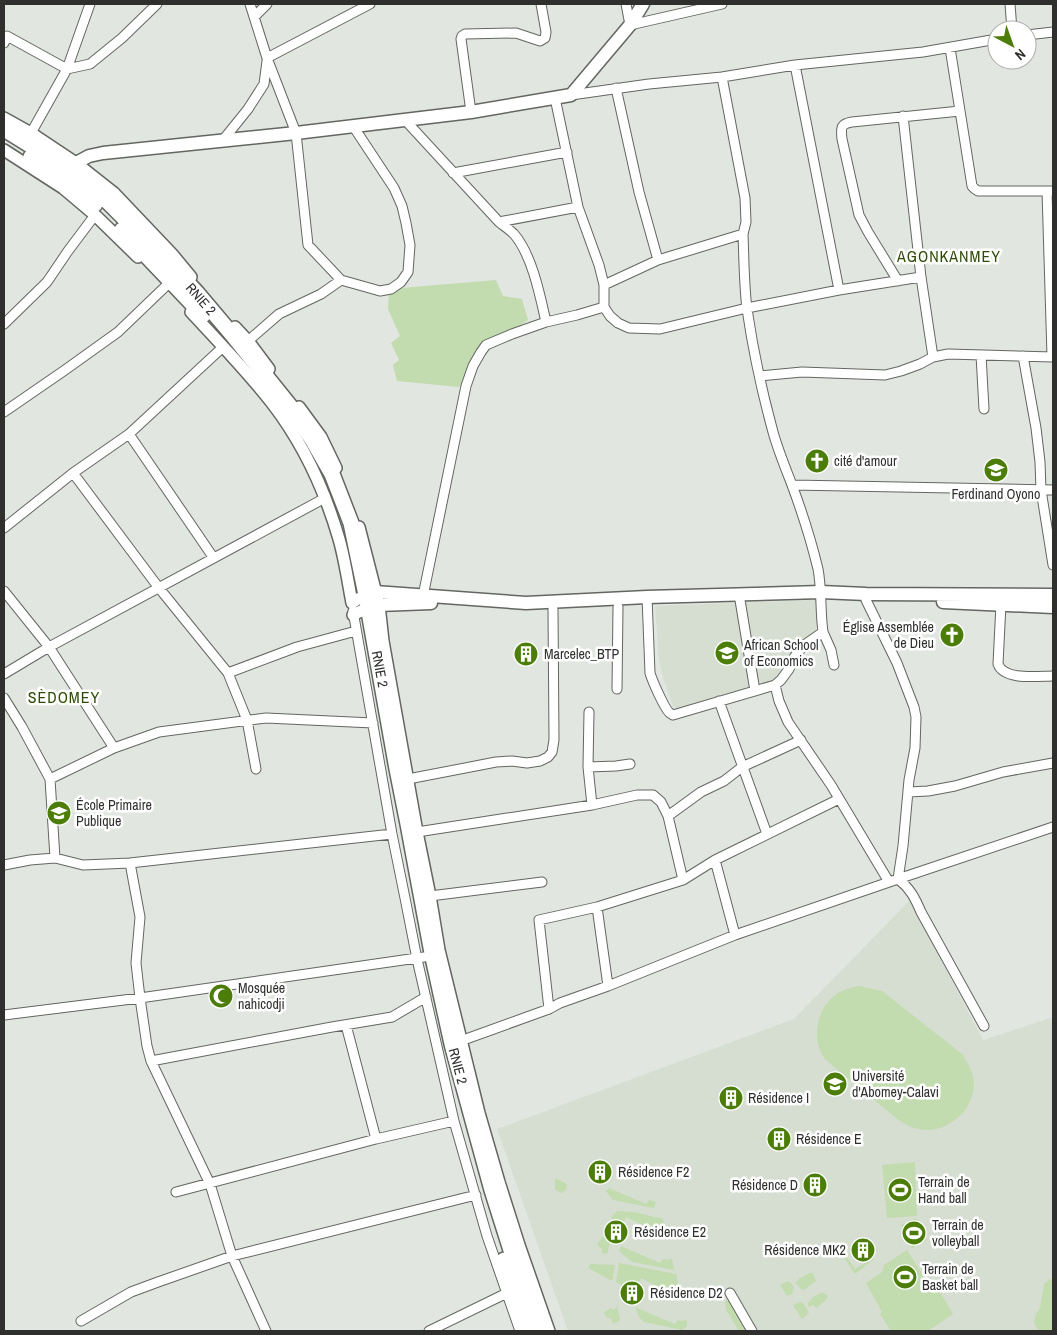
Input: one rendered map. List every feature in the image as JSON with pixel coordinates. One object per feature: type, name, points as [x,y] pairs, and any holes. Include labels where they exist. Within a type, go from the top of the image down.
[{"type":"highway","name":"RNIE 2","points":[[4,129],[71,171],[108,202],[169,263],[289,405],[312,438],[332,474],[351,523],[364,603],[432,953],[457,1043],[492,1190],[516,1266],[540,1331]]},
{"type":"highway","name":"RNIE 2","points":[[4,140],[21,150],[71,171]]},
{"type":"highway","name":"RNIE 2","points":[[364,603],[368,664],[411,894],[421,958],[463,1118],[505,1263],[528,1331]]},
{"type":"main road","points":[[71,171],[89,156],[103,152],[405,120],[470,112],[571,95],[630,25],[643,4]]},
{"type":"main road","points":[[364,603],[397,592],[423,596],[526,603],[648,602],[866,594],[1053,606]]},
{"type":"main road","points":[[821,596],[866,600],[1053,595]]},
{"type":"main road","points":[[364,603],[430,603],[480,608],[553,609],[618,607],[648,602]]},
{"type":"street","points":[[31,133],[67,69],[89,4]]},
{"type":"street","points":[[4,43],[7,36],[67,69],[90,64],[122,38],[157,4]]},
{"type":"street","points":[[250,4],[267,58],[296,133],[308,245],[341,280],[380,291],[392,289],[401,282],[408,272],[410,245],[402,206],[394,188],[353,126]]},
{"type":"street","points":[[255,16],[267,4]]},
{"type":"street","points":[[267,58],[370,4]]},
{"type":"street","points":[[470,112],[462,36],[465,34],[516,33],[540,41],[545,38],[546,32],[541,4]]},
{"type":"street","points":[[626,4],[630,25],[722,4]]},
{"type":"street","points":[[1010,4],[1011,20]]},
{"type":"street","points":[[1037,34],[1053,32]]},
{"type":"street","points":[[571,95],[616,88],[722,77],[794,65],[950,48],[987,41]]},
{"type":"street","points":[[760,376],[802,372],[885,375],[914,366],[932,357],[948,354],[1052,357],[1050,191],[978,191],[972,186],[950,48]]},
{"type":"street","points":[[223,140],[248,109],[264,84],[267,58]]},
{"type":"street","points":[[794,65],[839,290]]},
{"type":"street","points":[[722,77],[745,198],[746,222],[743,234],[747,308],[772,431],[781,460],[792,485],[818,570],[821,621],[834,665]]},
{"type":"street","points":[[616,88],[639,192],[658,260]]},
{"type":"street","points":[[555,98],[578,207],[600,265],[604,285],[604,307],[618,323],[629,328],[660,329],[747,308],[839,290],[921,277]]},
{"type":"street","points":[[898,281],[859,215],[841,132],[842,126],[844,124],[903,116],[960,110]]},
{"type":"street","points":[[903,116],[932,357]]},
{"type":"street","points":[[4,118],[31,133],[71,171],[114,194],[172,254],[248,342],[321,437],[339,472],[359,527],[364,603],[356,631],[392,834],[421,958],[426,997],[454,1121],[490,1244],[520,1331]]},
{"type":"street","points":[[405,120],[499,222],[514,233],[526,252],[546,322]]},
{"type":"street","points":[[4,150],[63,188],[95,215],[167,285],[272,404],[299,444],[315,474],[339,540],[346,569],[383,641],[457,1043],[519,1245],[549,1331]]},
{"type":"street","points":[[453,173],[567,152]]},
{"type":"street","points":[[499,222],[578,207]]},
{"type":"street","points":[[4,324],[47,282],[95,215]]},
{"type":"street","points":[[604,285],[658,260],[743,234]]},
{"type":"street","points":[[248,342],[278,314],[321,294],[341,280]]},
{"type":"street","points":[[4,412],[118,332],[167,285]]},
{"type":"street","points":[[423,596],[466,386],[481,352],[486,345],[546,322],[604,307]]},
{"type":"street","points":[[4,528],[73,473],[128,434],[223,347]]},
{"type":"street","points":[[981,355],[984,409]]},
{"type":"street","points":[[1023,356],[1036,428],[1041,490],[1053,565]]},
{"type":"street","points":[[128,434],[213,557]]},
{"type":"street","points":[[73,473],[159,588],[228,673],[247,720],[256,769]]},
{"type":"street","points":[[792,485],[1053,490]]},
{"type":"street","points":[[4,674],[49,647],[213,557],[325,498]]},
{"type":"street","points":[[4,592],[49,647],[114,748]]},
{"type":"street","points":[[740,598],[755,690]]},
{"type":"street","points":[[866,600],[896,663],[916,717],[915,748],[909,780],[898,879]]},
{"type":"street","points":[[648,602],[650,673],[669,713],[678,714],[775,685],[785,675],[802,646],[823,632]]},
{"type":"street","points":[[1001,604],[998,664],[1000,668],[1008,674],[1026,677],[1053,676]]},
{"type":"street","points":[[617,689],[618,607]]},
{"type":"street","points":[[408,779],[496,762],[512,761],[527,763],[540,761],[548,757],[552,752],[554,740],[553,609]]},
{"type":"street","points":[[228,673],[297,647],[356,631]]},
{"type":"street","points":[[775,685],[779,701],[788,722],[840,799],[889,882]]},
{"type":"street","points":[[4,698],[50,779],[55,858]]},
{"type":"street","points":[[719,701],[767,834]]},
{"type":"street","points":[[589,712],[588,767],[592,805]]},
{"type":"street","points":[[50,779],[114,748],[159,732],[266,718],[373,723]]},
{"type":"street","points":[[668,816],[701,792],[724,780],[742,767],[801,740]]},
{"type":"street","points":[[909,792],[955,786],[1003,772],[1053,763]]},
{"type":"street","points":[[588,767],[630,764]]},
{"type":"street","points":[[417,832],[592,805],[637,795],[652,795],[661,802],[668,816],[683,880]]},
{"type":"street","points":[[549,1009],[539,920],[597,907],[683,880],[715,860],[840,799]]},
{"type":"street","points":[[457,1043],[549,1009],[560,1003],[608,986],[735,935],[1053,827]]},
{"type":"street","points":[[4,865],[55,858],[83,865],[130,863],[392,834]]},
{"type":"street","points":[[715,860],[735,935]]},
{"type":"street","points":[[130,863],[140,917],[136,963],[151,1061],[210,1184],[232,1256],[266,1331]]},
{"type":"street","points":[[898,879],[912,892],[921,912],[984,1026]]},
{"type":"street","points":[[430,896],[542,882]]},
{"type":"street","points":[[597,907],[608,986]]},
{"type":"street","points":[[4,1015],[140,998],[421,958]]},
{"type":"street","points":[[151,1061],[392,1017],[426,997]]},
{"type":"street","points":[[346,1025],[376,1139]]},
{"type":"street","points":[[176,1192],[376,1139],[454,1121]]},
{"type":"street","points":[[81,1321],[131,1292],[232,1256],[476,1195]]},
{"type":"street","points":[[429,1331],[507,1293]]},
{"type":"street","points":[[730,1293],[752,1331]]},
{"type":"shaded area","name":"African School of Economics","points":[[817,600],[816,633],[806,638],[787,670],[775,679],[679,710],[673,706],[659,661],[655,606]]},
{"type":"shaded area","name":"Université d'Abomey-Calavi","points":[[910,900],[983,1040],[1053,1017],[1053,1331],[568,1331],[497,1129],[794,1019]]},
{"type":"green space","points":[[496,280],[503,296],[522,299],[528,320],[513,331],[484,344],[459,387],[397,381],[393,365],[399,360],[391,343],[400,336],[388,309],[389,289]]},
{"type":"green space","points":[[859,986],[882,991],[962,1054],[973,1075],[973,1094],[963,1113],[955,1120],[946,1126],[936,1129],[914,1128],[897,1119],[826,1060],[818,1045],[817,1036],[817,1027],[823,1010],[837,994]]},
{"type":"green space","name":"Terrain de Hand ball","points":[[915,1162],[917,1216],[887,1218],[882,1165]]},
{"type":"green space","points":[[555,1178],[567,1184],[566,1190],[561,1193],[555,1189]]},
{"type":"green space","points":[[609,1188],[646,1204],[649,1200],[656,1202],[654,1208],[613,1200],[606,1191]]},
{"type":"green space","points":[[617,1211],[634,1212],[663,1219],[667,1237],[626,1217],[623,1224],[613,1219],[611,1217]]},
{"type":"green space","name":"Terrain de volleyball","points":[[916,1218],[927,1240],[912,1248],[901,1225]]},
{"type":"green space","points":[[602,1237],[608,1237],[611,1240],[607,1254],[602,1253],[602,1249],[597,1245]]},
{"type":"green space","points":[[621,1246],[660,1263],[663,1259],[669,1260],[672,1258],[674,1270],[632,1262],[619,1251]]},
{"type":"green space","points":[[907,1250],[928,1283],[934,1282],[953,1314],[928,1331],[891,1331],[880,1314],[882,1312],[866,1283],[882,1272],[884,1265]]},
{"type":"green space","points":[[845,1254],[855,1269],[874,1259],[855,1274],[843,1256]]},
{"type":"green space","points":[[619,1263],[676,1274],[681,1299],[641,1278],[638,1285],[631,1281],[627,1289],[616,1282]]},
{"type":"green space","points":[[590,1264],[615,1265],[612,1281],[588,1268]]},
{"type":"green space","points":[[813,1273],[816,1281],[804,1290],[801,1289],[795,1282]]},
{"type":"green space","points":[[1053,1279],[1053,1331],[1039,1331],[1034,1322],[1040,1308],[1044,1284]]},
{"type":"green space","points":[[788,1281],[794,1288],[792,1294],[787,1296],[780,1285]]},
{"type":"green space","points":[[822,1292],[828,1296],[826,1300],[816,1308],[814,1305],[808,1307],[808,1303],[812,1298]]},
{"type":"green space","points":[[729,1298],[749,1331],[739,1331],[726,1310],[725,1302]]},
{"type":"green space","points":[[800,1302],[804,1304],[809,1313],[802,1319],[793,1305]]},
{"type":"green space","points":[[617,1306],[620,1320],[613,1324],[611,1318],[607,1318],[604,1313],[610,1308],[614,1310]]},
{"type":"green space","points":[[637,1308],[675,1324],[678,1320],[687,1320],[687,1326],[682,1330],[644,1322],[639,1317]]},
{"type":"place","name":"cité d'amour","points":[[817,461]]},
{"type":"place","name":"Ferdinand Oyono","points":[[996,470]]},
{"type":"place","name":"Église Assemblée de Dieu","points":[[952,635]]},
{"type":"place","name":"African School of Economics","points":[[727,653]]},
{"type":"place","name":"Marcelec_BTP","points":[[526,654]]},
{"type":"place","name":"École Primaire Publique","points":[[59,813]]},
{"type":"place","name":"Mosquée nahicodji","points":[[221,996]]},
{"type":"place","name":"Université d'Abomey-Calavi","points":[[835,1084]]},
{"type":"place","name":"Résidence I","points":[[731,1098]]},
{"type":"place","name":"Résidence E","points":[[779,1139]]},
{"type":"place","name":"Résidence F2","points":[[600,1172]]},
{"type":"place","name":"Résidence D","points":[[815,1185]]},
{"type":"place","name":"Terrain de Hand ball","points":[[900,1190]]},
{"type":"place","name":"Résidence E2","points":[[616,1232]]},
{"type":"place","name":"Terrain de volleyball","points":[[914,1233]]},
{"type":"place","name":"Résidence MK2","points":[[863,1250]]},
{"type":"place","name":"Terrain de Basket ball","points":[[905,1277]]},
{"type":"place","name":"Résidence D2","points":[[632,1293]]},
{"type":"district","name":"AGONKANMEY","points":[[949,256]]},
{"type":"district","name":"SÈDOMEY","points":[[64,697]]}]
